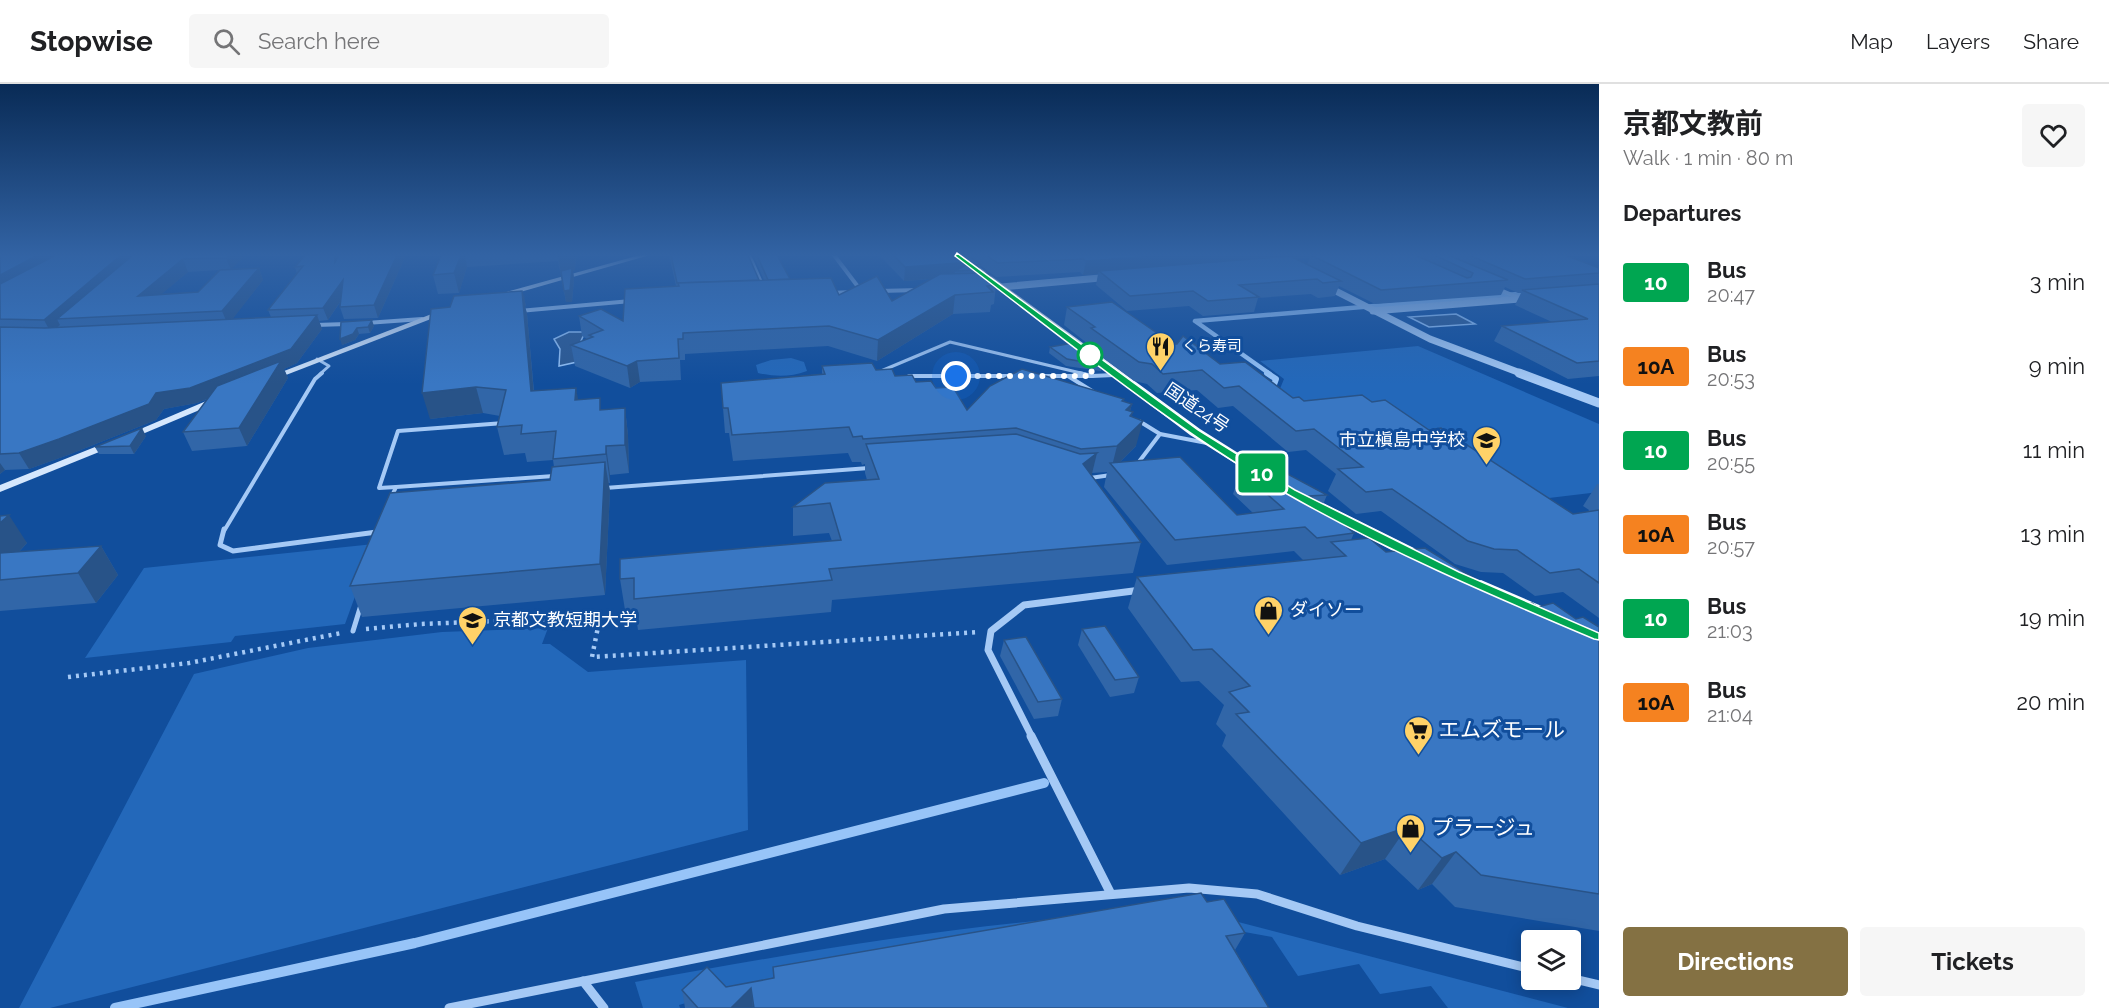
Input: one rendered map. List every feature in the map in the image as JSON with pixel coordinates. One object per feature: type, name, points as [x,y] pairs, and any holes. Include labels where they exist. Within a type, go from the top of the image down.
[{"type":"highway","name":"国道24号","points":[[1009,298],[1216,445],[1286,489],[1406,555],[1434,565]]},
{"type":"highway","points":[[1466,580],[1561,621]]},
{"type":"main road","points":[[262,381],[424,319],[449,313]]},
{"type":"main road","points":[[0,489],[229,395]]},
{"type":"street","points":[[1348,298],[1455,350],[1599,403]]},
{"type":"street","points":[[1372,311],[1518,298]]},
{"type":"street","points":[[516,311],[632,301]]},
{"type":"street","points":[[312,326],[424,319]]},
{"type":"street","points":[[1111,894],[988,650],[991,631],[1024,605],[1153,588]]},
{"type":"street","points":[[449,1008],[944,909],[1189,888],[1257,894],[1357,926],[1521,966]]},
{"type":"street","points":[[583,981],[604,1008]]},
{"type":"street","points":[[1581,981],[1599,985]]},
{"type":"lane","points":[[888,376],[888,372],[878,372],[950,342],[1092,376]]},
{"type":"lane","points":[[317,359],[329,366],[315,379],[225,527],[220,545],[233,551],[384,531],[380,542]]},
{"type":"lane","points":[[1034,376],[1116,375]]},
{"type":"lane","points":[[899,376],[1023,376]]},
{"type":"lane","points":[[1068,376],[1096,394]]},
{"type":"lane","points":[[1132,417],[1160,434],[1216,445]]},
{"type":"lane","points":[[506,423],[398,431],[379,488],[556,476]]},
{"type":"lane","points":[[1137,466],[1160,434]]},
{"type":"lane","points":[[597,488],[881,467]]},
{"type":"lane","points":[[1086,478],[1120,475]]},
{"type":"lane","points":[[387,507],[396,487]]},
{"type":"lane","points":[[353,631],[363,597]]},
{"type":"path","points":[[68,677],[189,663],[353,631],[421,624],[600,618],[592,657],[991,631]]},
{"type":"shaded area","points":[[1456,314],[1475,324],[1429,327],[1409,317]]},
{"type":"shaded area","points":[[569,332],[585,332],[581,341],[585,346],[577,362],[559,366],[560,349],[554,339]]},
{"type":"shaded area","name":"市立槇島中学校","points":[[1418,346],[1599,424],[1599,492],[1516,502],[1313,417],[1279,391],[1284,379],[1260,361]]},
{"type":"shaded area","points":[[791,358],[804,362],[807,371],[783,376],[758,373],[756,365],[771,360]]},
{"type":"shaded area","points":[[374,544],[345,624],[235,636],[231,642],[85,658],[144,568]]},
{"type":"shaded area","points":[[548,628],[542,644],[550,644],[588,672],[746,660],[748,830],[50,1008],[19,1008],[194,674],[308,648],[442,632]]},
{"type":"shaded area","points":[[1192,910],[1568,1008],[1448,1008],[1431,986],[1380,994],[1359,964],[1298,976],[1272,937],[1184,921],[775,977],[679,1005],[680,1008],[643,1008],[635,982],[774,957],[912,936],[1051,919]]},
{"type":"building","points":[[0,298],[70,298],[44,320],[0,319]]},
{"type":"building","points":[[82,298],[233,298],[222,311],[57,319]]},
{"type":"building","points":[[277,298],[330,298],[323,308],[268,310]]},
{"type":"building","points":[[341,298],[377,298],[374,305],[340,307]]},
{"type":"building","points":[[453,298],[523,298],[531,391],[576,388],[575,400],[600,398],[600,410],[625,408],[625,445],[606,446],[606,454],[553,459],[556,431],[521,434],[522,425],[497,427],[506,390],[476,387],[422,393],[431,309],[450,307]]},
{"type":"building","points":[[624,298],[890,298],[892,301],[897,298],[950,298],[878,340],[829,326],[683,333],[683,339],[678,339],[679,358],[637,361],[627,366],[571,345],[593,337],[589,335],[603,330],[579,316],[601,309],[623,321]]},
{"type":"building","points":[[1204,298],[1245,298],[1208,301]]},
{"type":"building","points":[[1540,298],[1599,298],[1599,361],[1577,363],[1502,326],[1588,319]]},
{"type":"building","points":[[1112,302],[1173,344],[1177,344],[1183,336],[1220,364],[1245,362],[1293,398],[1299,397],[1304,401],[1362,395],[1372,402],[1385,400],[1429,430],[1441,428],[1573,514],[1599,510],[1599,583],[1579,569],[1550,573],[1517,550],[1494,549],[1468,541],[1392,489],[1366,492],[1338,469],[1363,467],[1314,429],[1296,431],[1239,386],[1224,388],[1202,370],[1163,374],[1152,364],[1139,362],[1091,328],[1095,327],[1067,307]]},
{"type":"building","points":[[317,315],[291,349],[190,388],[156,393],[149,404],[59,439],[19,453],[0,454],[0,327],[45,328]]},
{"type":"building","points":[[372,320],[368,327],[357,328],[353,334],[340,339],[341,322]]},
{"type":"building","points":[[1073,343],[1102,365],[1067,359],[1050,347]]},
{"type":"building","points":[[281,361],[239,428],[183,432],[217,386]]},
{"type":"building","points":[[872,363],[876,370],[892,369],[895,376],[912,375],[916,382],[931,381],[936,388],[953,387],[967,410],[990,386],[1022,369],[1124,399],[1122,401],[1132,404],[1126,410],[1133,412],[1130,416],[1143,421],[1117,446],[1081,449],[1016,428],[863,439],[862,436],[853,437],[849,427],[732,435],[728,408],[723,408],[721,383],[825,374],[822,366]]},
{"type":"building","points":[[142,428],[130,446],[95,447]]},
{"type":"building","points":[[1016,434],[1080,454],[1097,453],[1083,464],[1141,542],[829,569],[832,580],[634,599],[634,578],[620,579],[620,559],[841,540],[830,503],[793,507],[825,483],[879,479],[866,444]]},
{"type":"building","points":[[1180,457],[1237,515],[1284,509],[1241,471],[1263,461],[1327,495],[1310,496],[1354,533],[1317,538],[1305,527],[1175,540],[1110,463]]},
{"type":"building","points":[[605,462],[600,564],[350,586],[390,493],[550,480],[552,467]]},
{"type":"building","points":[[9,515],[0,523],[0,516]]},
{"type":"building","name":"エムズモール","points":[[1369,538],[1386,552],[1425,548],[1519,606],[1532,603],[1538,607],[1553,603],[1576,619],[1583,617],[1599,627],[1599,894],[1481,875],[1456,852],[1442,858],[1407,827],[1361,843],[1236,714],[1249,712],[1229,692],[1250,686],[1212,649],[1193,650],[1137,577],[1346,556],[1331,542]]},
{"type":"building","points":[[101,546],[78,573],[0,580],[0,553]]},
{"type":"building","points":[[1105,626],[1139,677],[1115,680],[1082,629]]},
{"type":"building","points":[[1026,637],[1062,699],[1038,702],[1004,640]]},
{"type":"building","points":[[1201,893],[1207,902],[1224,899],[1245,933],[1226,936],[1269,1008],[754,1008],[751,988],[731,1008],[698,1008],[682,990],[707,967],[726,987],[774,978],[773,967]]},
{"type":"waterway","points":[[1270,374],[1195,321],[1467,298]]},
{"type":"waterway","points":[[1267,373],[1276,379],[1272,390]]},
{"type":"waterway","points":[[115,1008],[415,943],[1044,783]]},
{"type":"bus line","name":"10","points":[[1016,298],[1195,432],[1291,492],[1455,575],[1599,636]]},
{"type":"place","name":"くら寿司","points":[[1161,372]]},
{"type":"place","name":"市立槇島中学校","points":[[1486,466]]},
{"type":"place","name":"ダイソー","points":[[1269,636]]},
{"type":"place","name":"京都文教短期大学","points":[[472,646]]},
{"type":"place","name":"エムズモール","points":[[1418,756]]},
{"type":"place","name":"プラージュ","points":[[1411,854]]},
{"type":"route","points":[[956,376],[1092,376],[1090,355]]}]
